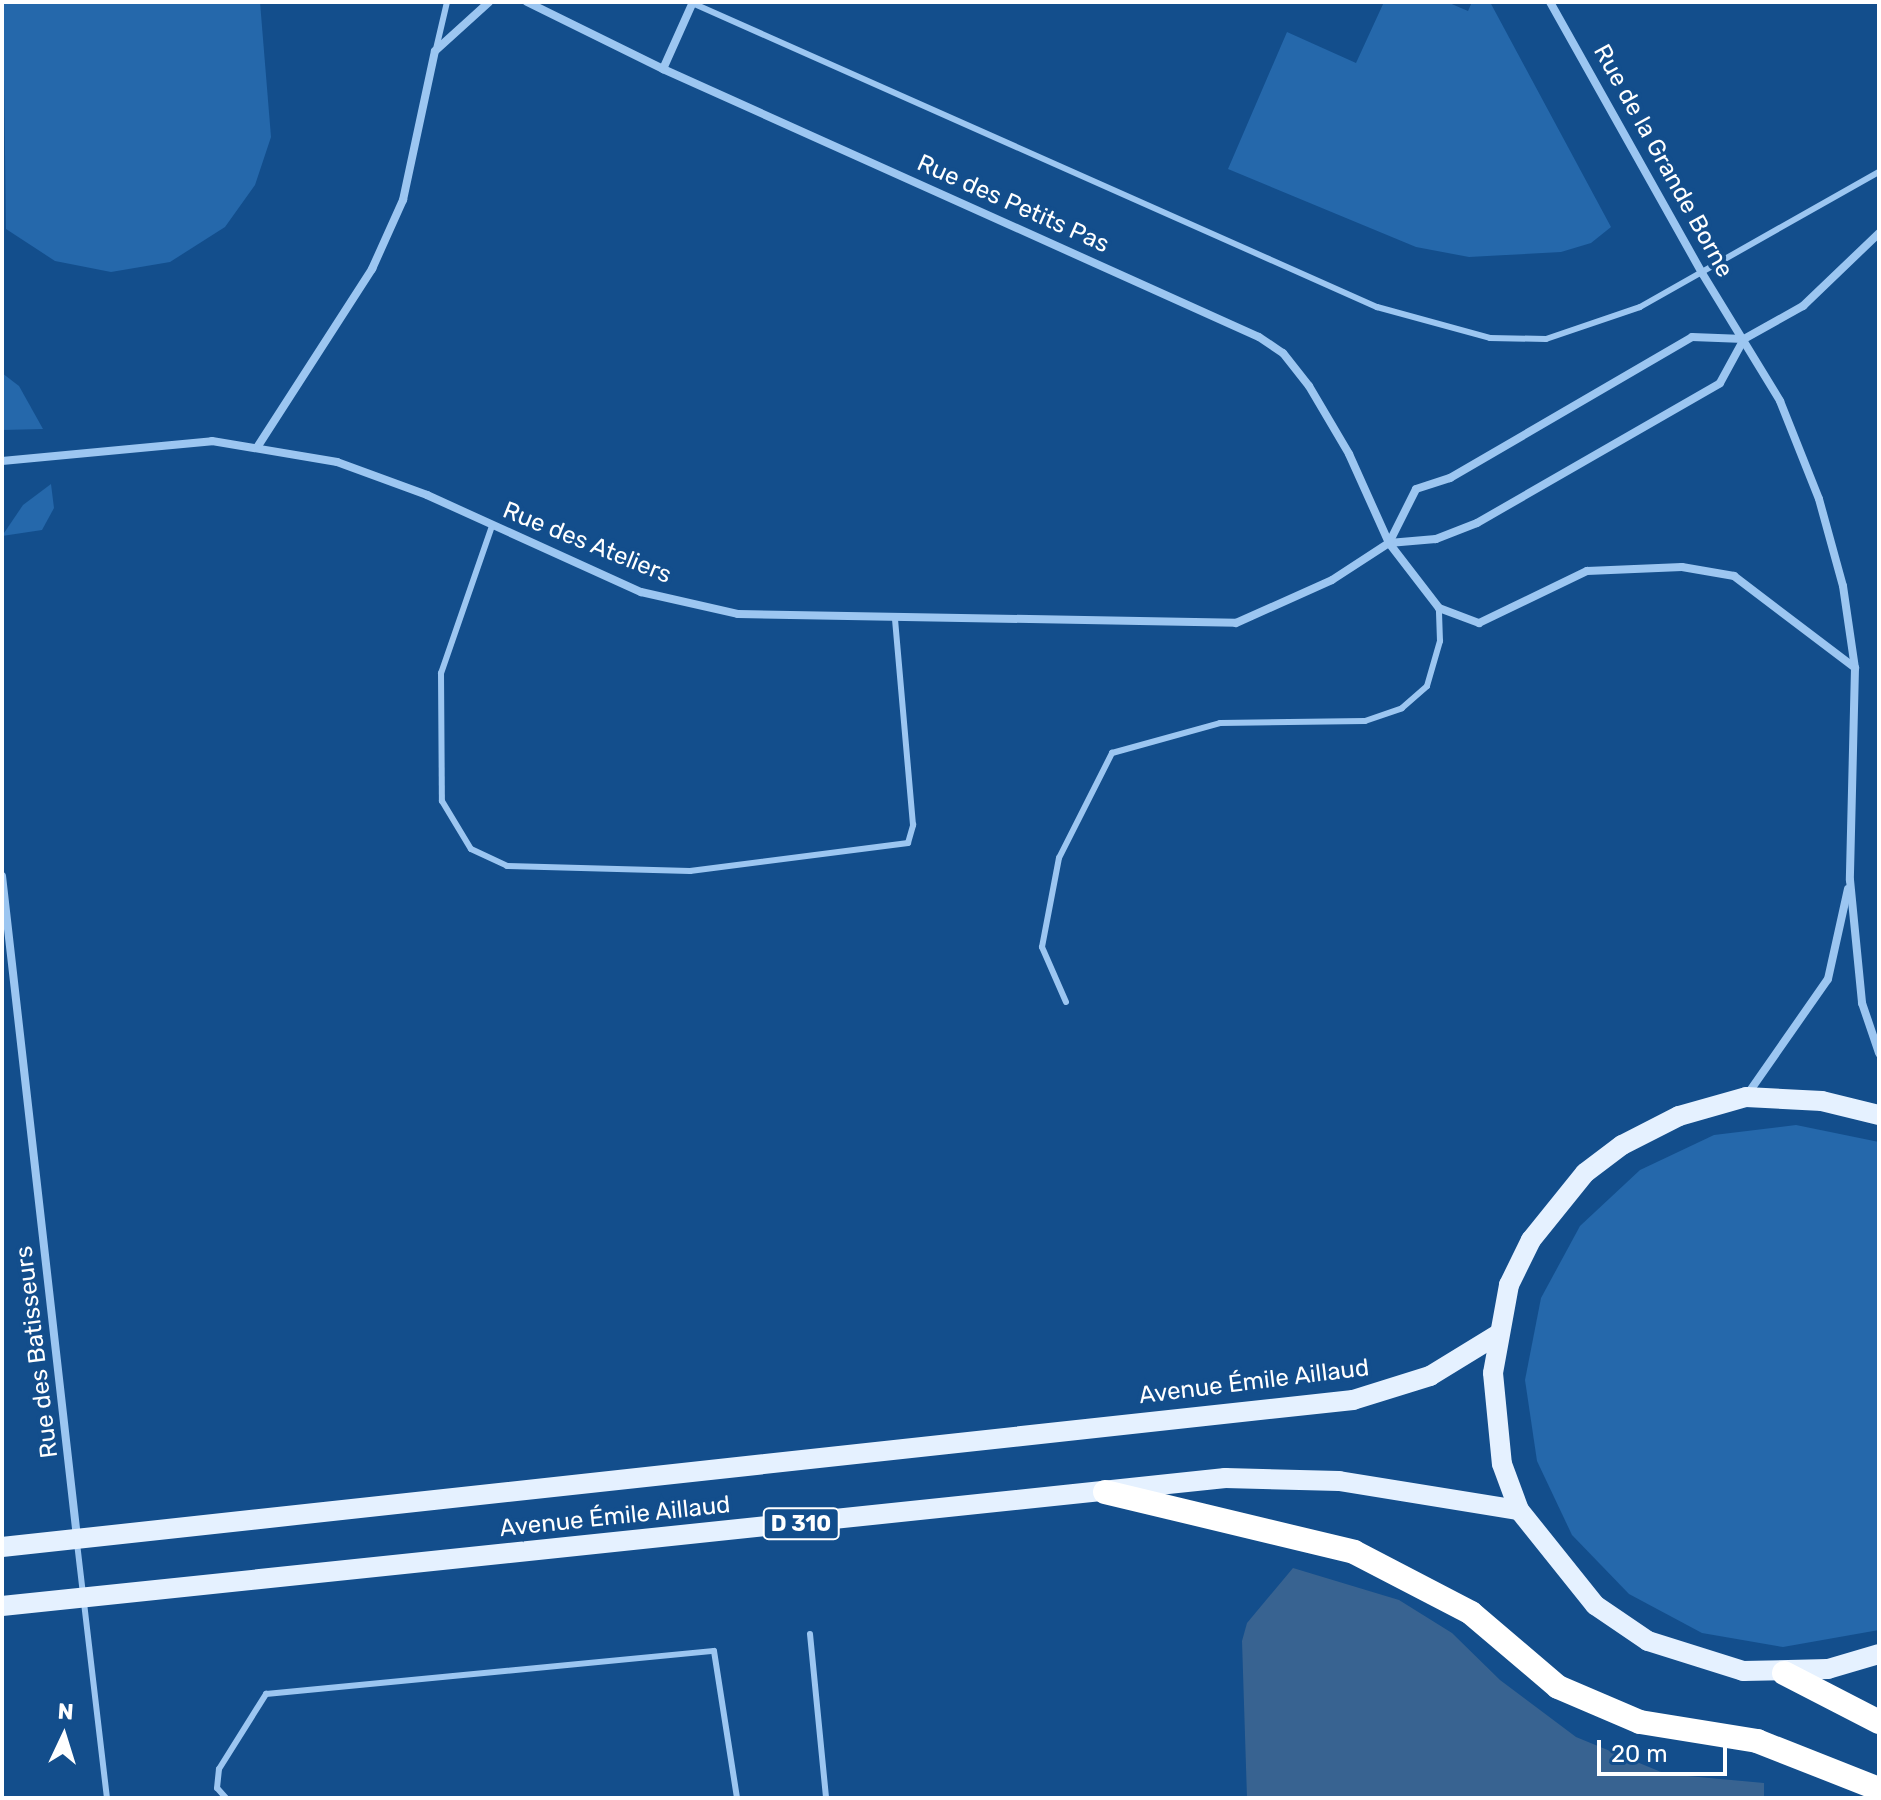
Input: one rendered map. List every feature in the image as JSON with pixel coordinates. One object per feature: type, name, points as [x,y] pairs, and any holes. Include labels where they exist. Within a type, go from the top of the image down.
[{"type":"highway","points":[[1105,1492],[1354,1552],[1471,1613],[1558,1687],[1640,1722],[1757,1741],[1879,1789]]},
{"type":"highway","points":[[1784,1673],[1879,1722]]},
{"type":"main road","points":[[1879,1115],[1822,1101],[1746,1097],[1679,1116],[1622,1145],[1585,1173],[1531,1240],[1509,1285],[1497,1335],[1495,1418],[1502,1464],[1519,1510],[1560,1568],[1595,1605],[1648,1641],[1743,1671],[1784,1673],[1828,1669],[1879,1654]]},
{"type":"main road","name":"Avenue Émile Aillaud","points":[[2,1547],[1353,1400],[1430,1376],[1497,1335]]},
{"type":"main road","name":"Avenue Émile Aillaud","points":[[2,1606],[1225,1478],[1339,1481],[1519,1510]]},
{"type":"street","points":[[258,446],[378,256],[403,200],[435,51],[489,2]]},
{"type":"street","name":"Rue des Petits Pas","points":[[527,2],[663,69],[1259,337],[1283,353],[1309,386],[1349,454],[1389,543],[1439,608]]},
{"type":"street","points":[[663,69],[692,2]]},
{"type":"street","name":"Rue de la Grande Borne","points":[[1550,2],[1702,273],[1780,401],[1819,499],[1843,586],[1855,668],[1850,880]]},
{"type":"street","points":[[1389,543],[1416,489],[1450,478],[1692,337],[1744,339],[1803,306],[1879,233]]},
{"type":"street","points":[[1389,543],[1436,539],[1477,523],[1690,402],[1720,383],[1744,339]]},
{"type":"street","name":"Rue des Ateliers","points":[[2,461],[162,442],[258,446],[383,477],[641,592],[738,614],[1236,623],[1332,580],[1389,543]]},
{"type":"street","points":[[1439,608],[1479,623],[1587,571],[1682,567],[1734,576],[1855,668]]},
{"type":"street","name":"Rue des Batisseurs","points":[[2,876],[77,1538]]},
{"type":"street","points":[[1850,880],[1862,1003],[1879,1053]]},
{"type":"street","points":[[1746,1097],[1828,979],[1850,880]]},
{"type":"lane","points":[[435,51],[447,2]]},
{"type":"lane","points":[[692,2],[1377,307],[1456,332],[1546,339],[1640,307],[1879,172]]},
{"type":"lane","points":[[492,526],[441,673],[442,801],[471,849],[507,866],[690,871],[908,843],[913,825],[895,619]]},
{"type":"lane","points":[[1066,1002],[1042,947],[1059,858],[1112,753],[1220,723],[1365,721],[1402,708],[1427,686],[1440,641],[1439,608]]},
{"type":"lane","points":[[77,1538],[107,1798]]},
{"type":"lane","points":[[810,1634],[826,1798]]},
{"type":"lane","points":[[226,1798],[217,1788],[219,1769],[266,1694],[714,1651],[737,1798]]},
{"type":"shaded area","points":[[3,2],[260,2],[271,137],[255,185],[225,227],[170,262],[111,272],[55,261],[6,229]]},
{"type":"shaded area","points":[[1384,2],[1447,2],[1468,11],[1472,2],[1490,2],[1611,227],[1591,243],[1561,252],[1469,257],[1416,247],[1228,169],[1287,32],[1356,63]]},
{"type":"shaded area","points":[[2,373],[19,386],[43,429],[2,430]]},
{"type":"shaded area","points":[[51,484],[54,508],[42,530],[2,536],[23,505]]},
{"type":"shaded area","points":[[1796,1125],[1879,1142],[1879,1630],[1783,1647],[1702,1633],[1629,1594],[1572,1535],[1537,1461],[1525,1380],[1541,1298],[1580,1226],[1640,1170],[1714,1135]]},
{"type":"shaded area","points":[[1293,1568],[1399,1600],[1452,1633],[1500,1680],[1576,1737],[1666,1774],[1764,1783],[1764,1798],[1247,1798],[1242,1641],[1247,1623]]}]
